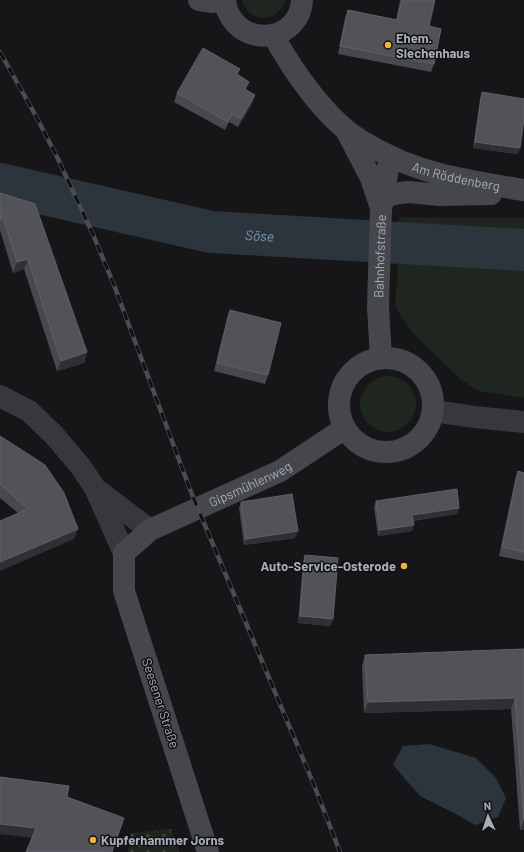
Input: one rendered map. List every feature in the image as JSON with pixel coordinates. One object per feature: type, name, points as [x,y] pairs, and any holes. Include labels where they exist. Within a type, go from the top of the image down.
[{"type":"street","points":[[200,0],[213,2],[225,0],[227,12],[241,29],[251,34],[262,36],[274,35],[282,32],[290,26],[296,20],[300,12],[302,0]]},
{"type":"street","points":[[274,35],[282,50],[311,93],[328,113],[346,130],[371,178],[382,205],[391,195],[404,192],[439,195],[480,194],[524,190]]},
{"type":"street","name":"Am Röddenberg","points":[[346,130],[390,156],[414,166],[442,175],[524,190]]},
{"type":"street","name":"Bahnhofstraße","points":[[381,358],[378,282],[382,205],[390,156]]},
{"type":"street","points":[[381,358],[392,358],[402,360],[412,365],[426,379],[431,388],[434,401],[434,411],[431,423],[423,436],[412,445],[398,451],[386,453],[371,450],[359,444],[349,435],[344,428],[340,415],[339,398],[344,384],[355,370],[365,363],[381,358]]},
{"type":"street","points":[[0,396],[30,411],[54,435],[81,467],[95,488],[124,553]]},
{"type":"street","points":[[434,411],[524,422]]},
{"type":"street","name":"Gipsmühlenweg","points":[[124,553],[150,530],[280,471],[344,428]]},
{"type":"street","points":[[95,488],[150,530]]},
{"type":"street","name":"Seesener Straße","points":[[124,553],[124,591],[208,852]]},
{"type":"green space","points":[[242,0],[286,0],[282,8],[277,13],[270,17],[264,18],[251,14]]},
{"type":"green space","points":[[399,217],[524,218],[524,398],[479,391],[460,379],[413,333],[400,315],[395,305]]},
{"type":"green space","points":[[388,376],[399,378],[408,384],[414,393],[416,404],[414,415],[408,424],[399,430],[388,432],[377,430],[368,424],[362,415],[360,404],[362,393],[368,384],[377,378]]},
{"type":"green space","points":[[171,829],[179,852],[128,852],[131,833]]},
{"type":"shaded area","points":[[429,744],[476,758],[496,778],[506,798],[498,817],[475,825],[420,796],[393,765],[403,746]]},
{"type":"building","name":"Ehem. Siechenhaus","points":[[402,0],[435,0],[429,26],[441,29],[434,64],[340,46],[348,10],[397,20]]},
{"type":"building","points":[[203,48],[240,69],[237,74],[249,82],[245,89],[255,95],[241,119],[232,114],[228,122],[177,93]]},
{"type":"building","points":[[482,92],[524,99],[524,119],[520,148],[475,142]]},
{"type":"building","points":[[0,193],[35,204],[87,352],[61,361],[28,259],[17,262],[2,214],[0,220]]},
{"type":"building","points":[[230,310],[281,323],[268,375],[217,363]]},
{"type":"building","points":[[0,436],[45,465],[64,493],[78,529],[0,562],[0,521],[28,509],[0,484]]},
{"type":"building","points":[[518,471],[524,473],[524,552],[502,547]]},
{"type":"building","points":[[457,489],[459,508],[412,515],[414,525],[380,530],[376,501]]},
{"type":"building","points":[[292,494],[298,531],[246,539],[241,502]]},
{"type":"building","points":[[305,555],[338,558],[333,619],[300,616]]},
{"type":"building","points":[[524,649],[524,820],[515,698],[368,702],[365,655]]},
{"type":"building","points":[[0,777],[69,786],[67,797],[124,818],[112,852],[26,852],[36,828],[0,824]]},
{"type":"waterway","name":"Söse","points":[[0,184],[211,232],[524,250]]},
{"type":"railway","points":[[0,52],[58,159],[92,232],[114,285],[191,492],[314,785],[340,852]]},
{"type":"place","name":"Ehem. Siechenhaus","points":[[388,45]]},
{"type":"place","name":"Auto-Service-Osterode","points":[[404,566]]},
{"type":"place","name":"Kupferhammer Jorns","points":[[93,840]]}]
